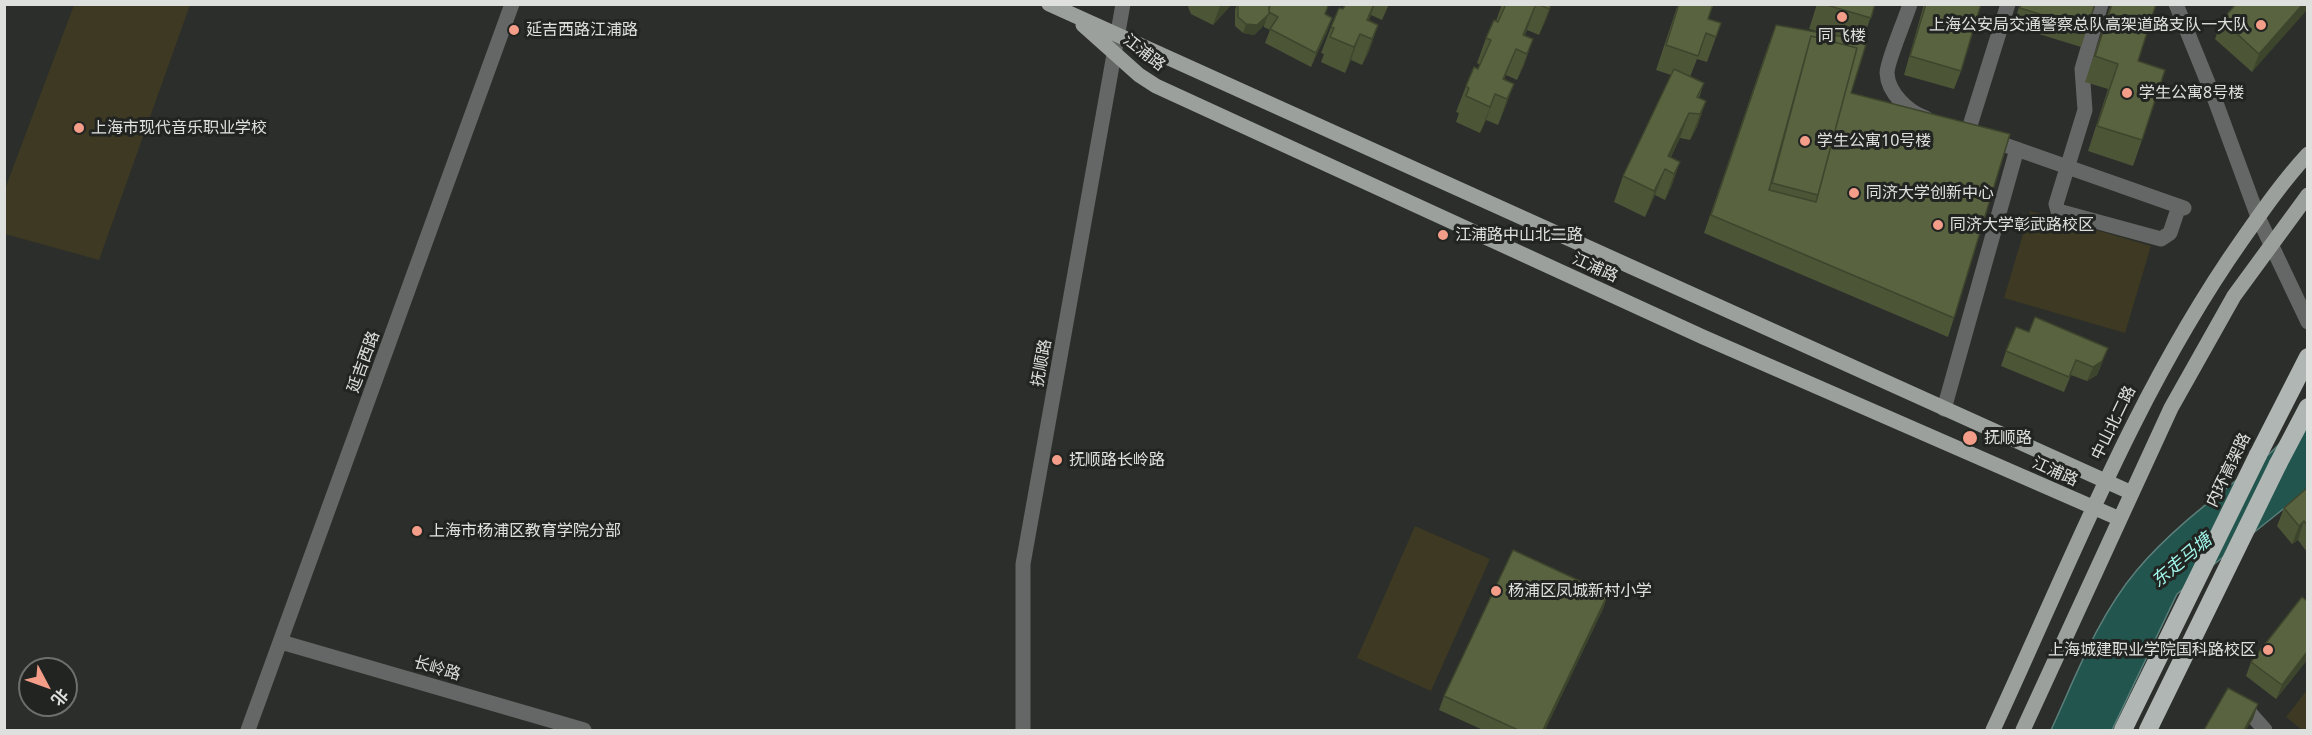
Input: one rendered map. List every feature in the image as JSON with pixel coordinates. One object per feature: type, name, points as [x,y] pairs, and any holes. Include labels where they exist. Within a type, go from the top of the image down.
[{"type":"highway","name":"内环高架路","points":[[2123,730],[2307,357]]},
{"type":"highway","points":[[2148,730],[2307,407]]},
{"type":"main road","name":"江浦路","points":[[1049,4],[2132,493]]},
{"type":"main road","name":"江浦路","points":[[1074,17],[1144,80],[1166,91],[1714,342],[2120,519]]},
{"type":"main road","name":"中山北二路","points":[[1993,730],[2105,482],[2158,375],[2202,297],[2284,179],[2307,154]]},
{"type":"main road","points":[[2023,730],[2170,408],[2234,296],[2307,195]]},
{"type":"street","name":"延吉西路","points":[[248,730],[513,4]]},
{"type":"street","name":"抚顺路","points":[[1023,730],[1023,564],[1115,54],[1122,4]]},
{"type":"street","points":[[1910,4],[1887,73],[1896,98],[1917,115],[1937,122]]},
{"type":"street","points":[[2008,4],[1963,131],[2068,166],[2181,207],[2170,233],[2161,239],[2058,211],[2056,204],[2068,166],[2085,110],[2082,69],[2101,4]]},
{"type":"street","points":[[2176,4],[2215,99],[2258,217],[2307,322]]},
{"type":"street","points":[[1944,409],[2017,149]]},
{"type":"street","name":"长岭路","points":[[281,642],[584,730]]},
{"type":"street","points":[[2232,692],[2265,730]]},
{"type":"shaded area","name":"上海市现代音乐职业学校","points":[[74,5],[190,5],[99,260],[5,234],[5,189]]},
{"type":"shaded area","points":[[2030,211],[2151,246],[2125,333],[2004,298]]},
{"type":"shaded area","points":[[1415,526],[1490,559],[1431,691],[1357,658]]},
{"type":"shaded area","points":[[2307,690],[2307,730],[2302,730],[2286,717]]},
{"type":"water","name":"东走马塘","points":[[2307,411],[2307,490],[2177,594],[2112,730],[2051,730],[2099,627],[2137,570],[2167,538],[2273,450]]},
{"type":"building","points":[[1238,4],[1269,4],[1269,14],[1257,25],[1246,24],[1238,17]]},
{"type":"building","points":[[1270,4],[1326,4],[1328,6],[1325,14],[1332,18],[1316,53],[1270,29],[1278,17],[1269,12]]},
{"type":"building","points":[[1346,4],[1374,4],[1367,20],[1378,25],[1372,39],[1360,34],[1354,47],[1330,37],[1334,28],[1331,27],[1339,8],[1343,9]]},
{"type":"building","points":[[1506,4],[1536,4],[1523,35],[1533,39],[1527,54],[1516,49],[1503,79],[1514,84],[1507,99],[1495,94],[1490,107],[1466,96],[1469,88],[1466,86],[1474,67],[1478,69],[1491,40],[1486,38],[1494,20],[1498,22]]},
{"type":"building","points":[[1538,4],[1551,4],[1549,9]]},
{"type":"building","points":[[1679,4],[1713,4],[1708,19],[1721,23],[1716,37],[1706,33],[1698,56],[1666,45]]},
{"type":"building","points":[[1823,4],[1875,4],[1871,18]]},
{"type":"building","points":[[1926,4],[1981,4],[1961,71],[1910,56]]},
{"type":"building","points":[[2021,4],[2095,4],[2087,29],[2020,8]]},
{"type":"building","name":"学生公寓8号楼","points":[[2112,4],[2156,4],[2138,61],[2165,70],[2142,140],[2097,126],[2118,64],[2095,56]]},
{"type":"building","points":[[2236,4],[2303,4],[2259,54],[2222,20]]},
{"type":"building","name":"同济大学创新中心","points":[[1776,25],[1867,41],[1851,93],[2010,134],[1954,318],[1711,215]],"holes":[[[1811,36],[1857,48],[1816,202],[1769,190]]]},
{"type":"building","name":"学生公寓10号楼","points":[[1811,36],[1857,48],[1818,195],[1772,183]]},
{"type":"building","points":[[1674,69],[1704,83],[1697,97],[1706,101],[1700,114],[1689,113],[1668,156],[1680,162],[1674,174],[1665,169],[1654,191],[1623,176]]},
{"type":"building","points":[[2035,317],[2108,348],[2102,361],[2093,367],[2076,360],[2069,377],[2006,351],[2016,327],[2029,332]]},
{"type":"building","points":[[2307,488],[2307,525],[2304,521],[2299,526],[2284,508]]},
{"type":"building","points":[[1513,550],[1608,594],[1543,730],[1518,730],[1444,696]]},
{"type":"building","points":[[2302,597],[2307,601],[2307,652],[2282,685],[2251,662]]},
{"type":"building","points":[[2228,688],[2258,704],[2244,730],[2204,730]]},
{"type":"place","name":"同飞楼","points":[[1842,17]]},
{"type":"place","name":"上海公安局交通警察总队高架道路支队一大队","points":[[2261,25]]},
{"type":"place","name":"延吉西路江浦路","points":[[514,30]]},
{"type":"place","name":"学生公寓8号楼","points":[[2127,93]]},
{"type":"place","name":"上海市现代音乐职业学校","points":[[79,128]]},
{"type":"place","name":"学生公寓10号楼","points":[[1805,141]]},
{"type":"place","name":"同济大学创新中心","points":[[1854,193]]},
{"type":"place","name":"同济大学彰武路校区","points":[[1938,225]]},
{"type":"place","name":"江浦路中山北二路","points":[[1443,235]]},
{"type":"place","name":"抚顺路","points":[[1970,438]]},
{"type":"place","name":"抚顺路长岭路","points":[[1057,460]]},
{"type":"place","name":"上海市杨浦区教育学院分部","points":[[417,531]]},
{"type":"place","name":"杨浦区凤城新村小学","points":[[1496,591]]},
{"type":"place","name":"上海城建职业学院国科路校区","points":[[2268,650]]}]
